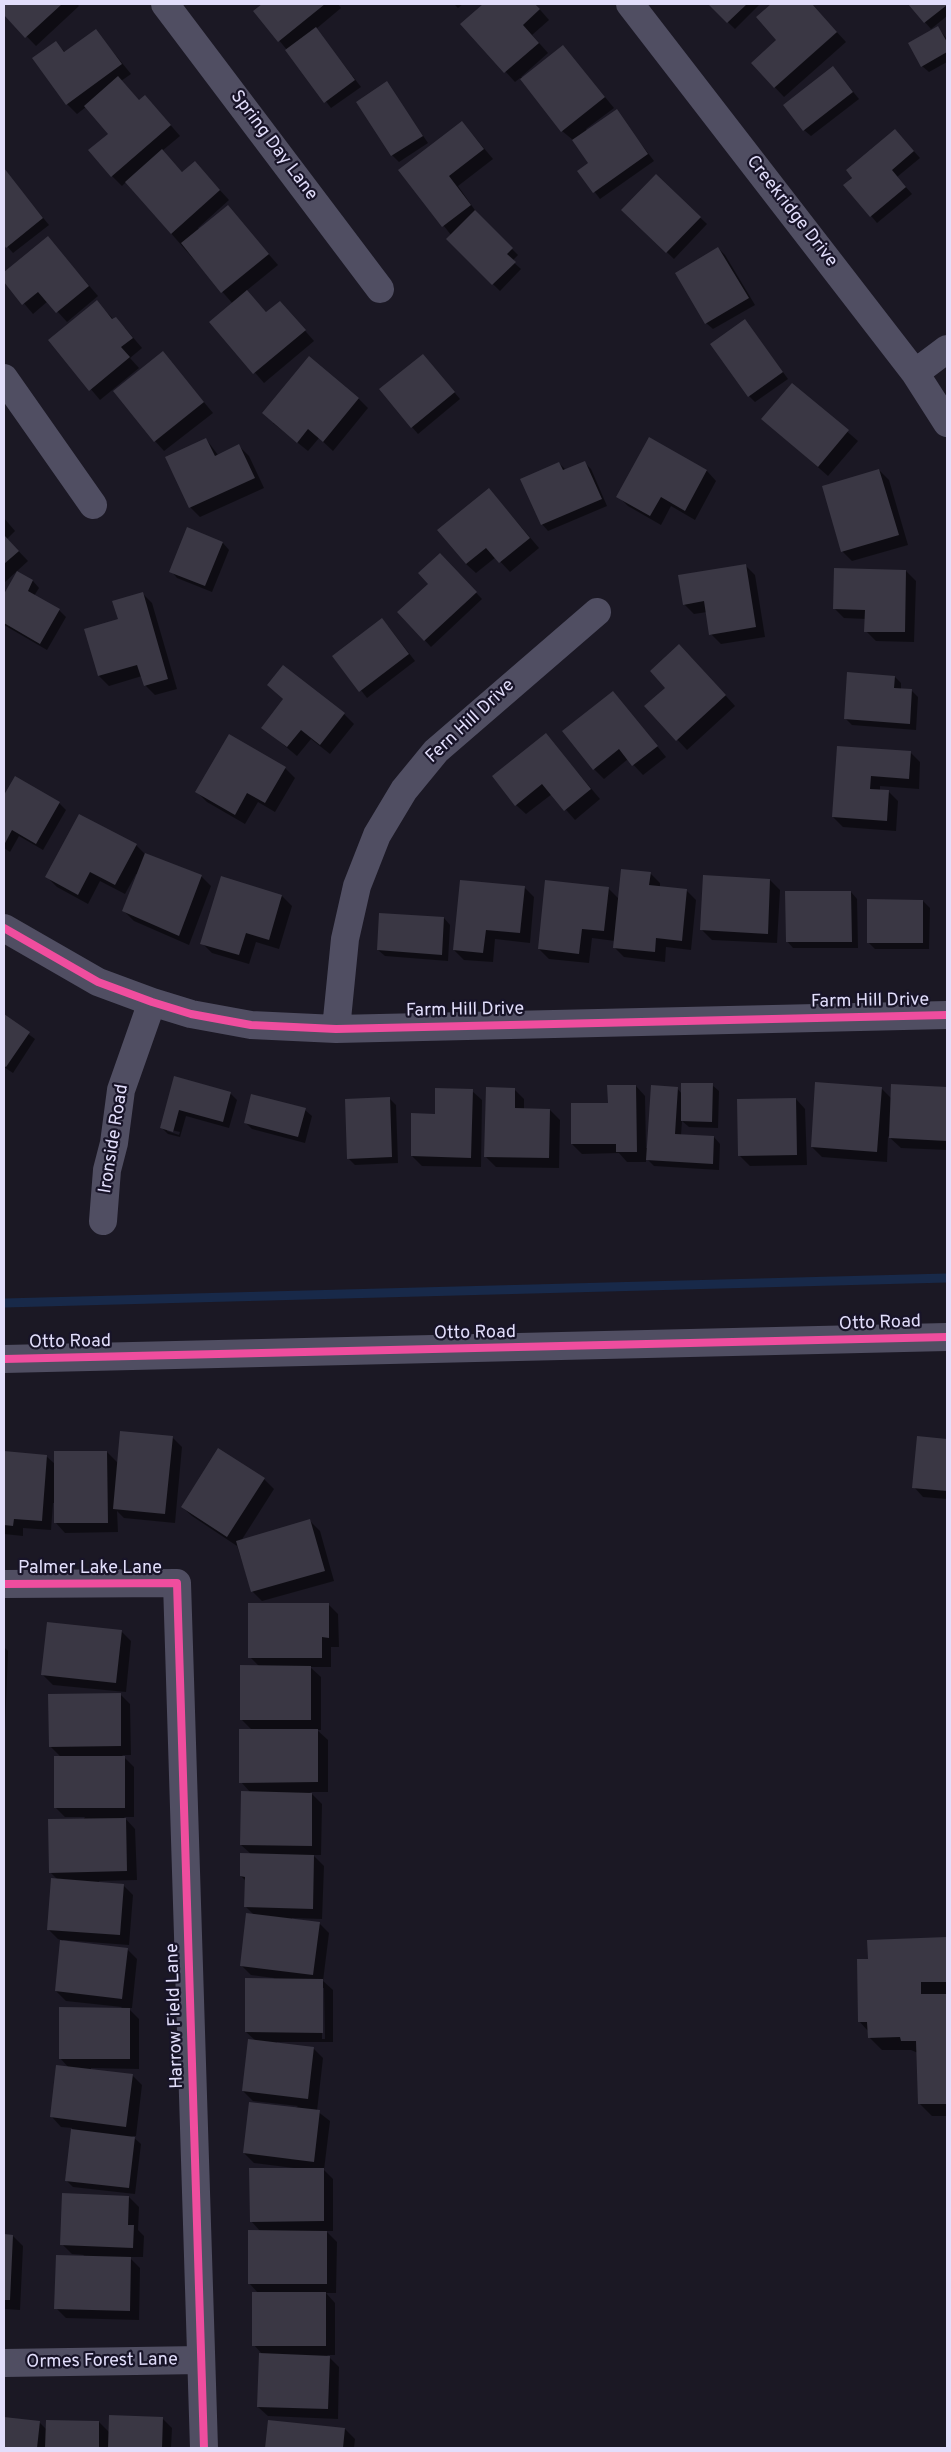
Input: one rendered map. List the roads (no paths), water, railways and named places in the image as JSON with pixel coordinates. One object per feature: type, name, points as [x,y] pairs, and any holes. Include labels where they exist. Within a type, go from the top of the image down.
[{"type":"street","name":"Spring Day Lane","points":[[165,4],[380,289]]},
{"type":"street","name":"Creekridge Drive","points":[[630,4],[915,373],[947,423]]},
{"type":"street","points":[[915,373],[947,349]]},
{"type":"street","points":[[4,378],[93,505]]},
{"type":"street","name":"Fern Hill Drive","points":[[336,1029],[345,939],[357,886],[377,835],[404,790],[436,750],[596,612]]},
{"type":"street","name":"Farm Hill Drive","points":[[4,928],[98,982],[152,1002],[192,1014],[251,1025],[336,1029],[947,1015]]},
{"type":"street","name":"Ironside Road","points":[[103,1221],[107,1170],[114,1143],[121,1090],[152,1002]]},
{"type":"street","name":"Otto Road","points":[[4,1359],[947,1338]]},
{"type":"street","name":"Palmer Lake Lane","points":[[4,1584],[177,1583]]},
{"type":"street","name":"Harrow Field Lane","points":[[177,1583],[204,2448]]},
{"type":"street","name":"Ormes Forest Lane","points":[[4,2363],[201,2360]]},
{"type":"waterway","points":[[4,1303],[947,1278]]}]
